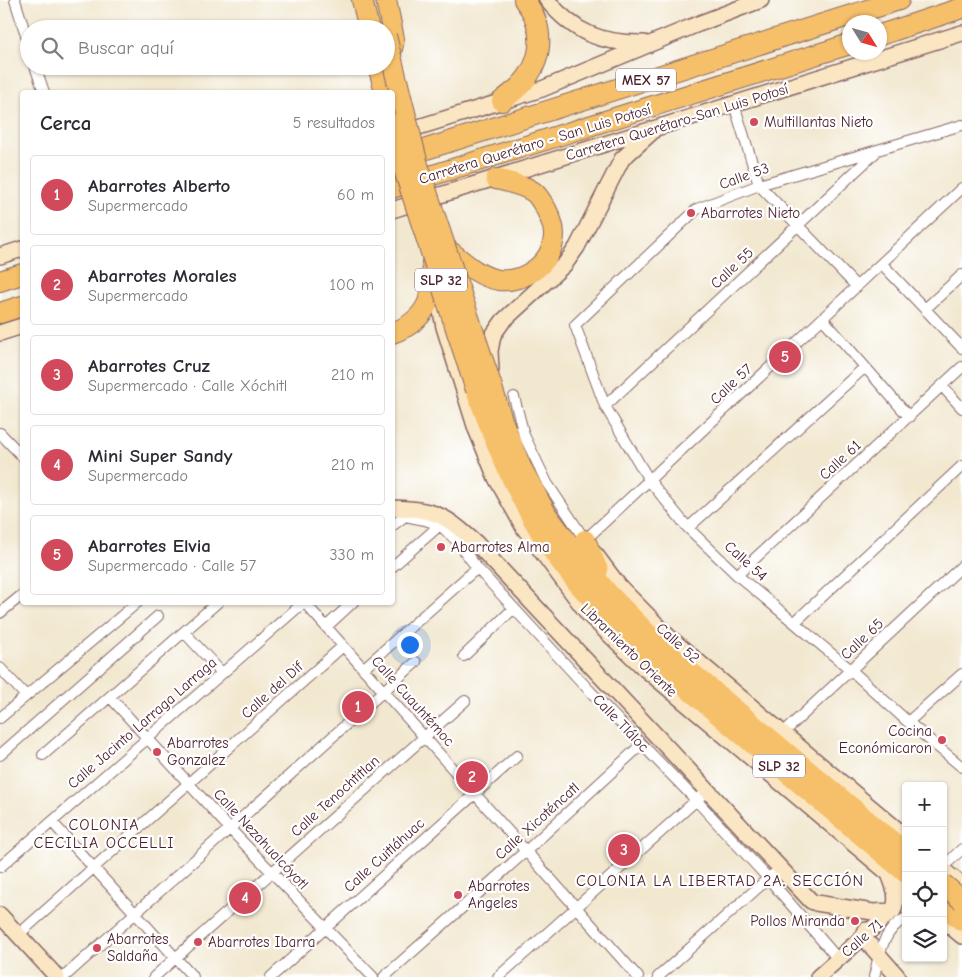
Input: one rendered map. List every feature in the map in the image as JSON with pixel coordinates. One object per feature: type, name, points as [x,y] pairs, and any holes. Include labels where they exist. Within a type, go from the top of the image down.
[{"type":"highway","points":[[362,0],[367,20]]},
{"type":"highway","points":[[377,0],[382,20]]},
{"type":"highway","points":[[386,0],[390,20]]},
{"type":"highway","points":[[502,101],[520,86],[536,63],[540,42],[538,24],[524,0]]},
{"type":"highway","name":"Carretera Querétaro - San Luis Potosí","points":[[405,165],[899,0]]},
{"type":"highway","points":[[887,33],[962,8]]},
{"type":"highway","name":"Carretera Querétaro - San Luis Potosí","points":[[395,187],[842,47]]},
{"type":"highway","name":"SLP 32","points":[[385,75],[388,90]]},
{"type":"highway","name":"SLP 32","points":[[395,120],[405,165]]},
{"type":"highway","name":"SLP 32","points":[[395,133],[405,165],[439,250],[484,387]]},
{"type":"highway","points":[[395,332],[404,329],[417,319],[432,296],[439,250],[481,274],[498,280],[512,280],[526,275],[541,265],[550,252],[554,235],[552,220],[544,205],[535,194],[522,186],[496,179]]},
{"type":"highway","points":[[0,268],[20,263]]},
{"type":"highway","points":[[0,281],[20,275]]},
{"type":"highway","points":[[0,313],[20,307]]},
{"type":"highway","name":"Libramiento Oriente","points":[[484,387],[502,420],[521,467],[547,515],[578,556],[603,600],[657,653],[900,873]]},
{"type":"highway","points":[[585,540],[603,600],[657,653]]},
{"type":"highway","name":"Libramiento Oriente","points":[[657,653],[902,850]]},
{"type":"highway","points":[[947,888],[962,900]]},
{"type":"highway","points":[[947,908],[962,921]]},
{"type":"main road","points":[[547,0],[568,21],[581,30],[618,43],[651,44]]},
{"type":"main road","points":[[395,134],[542,89],[761,0]]},
{"type":"main road","name":"Carretera Querétaro-San Luis Potosí","points":[[395,209],[962,33]]},
{"type":"main road","points":[[484,387],[493,334],[503,321],[565,264],[577,247],[622,159],[656,128]]},
{"type":"main road","points":[[0,256],[20,250]]},
{"type":"main road","name":"Libramiento Oriente","points":[[439,250],[444,327],[476,429],[496,478],[524,528],[588,614],[657,653]]},
{"type":"main road","points":[[0,333],[20,327]]},
{"type":"main road","name":"Calle Tláloc","points":[[395,508],[422,510],[476,543],[811,901],[816,904],[899,914]]},
{"type":"main road","name":"Calle 52","points":[[585,540],[619,586],[657,653],[783,733],[902,834]]},
{"type":"main road","points":[[947,872],[962,885]]},
{"type":"main road","points":[[899,914],[895,891],[900,873]]},
{"type":"main road","points":[[947,884],[955,883],[962,885]]},
{"type":"main road","points":[[865,911],[868,924],[863,937],[898,977]]},
{"type":"main road","name":"Calle 71","points":[[818,977],[863,937],[899,914]]},
{"type":"main road","points":[[0,915],[57,977]]},
{"type":"main road","points":[[947,923],[962,936]]},
{"type":"street","points":[[15,0],[21,20]]},
{"type":"street","points":[[39,75],[43,90]]},
{"type":"street","points":[[734,104],[759,185],[857,287]]},
{"type":"street","name":"Calle 53","points":[[575,325],[697,209],[759,185],[962,125]]},
{"type":"street","name":"Calle 55","points":[[605,406],[878,151]]},
{"type":"street","name":"Calle 57","points":[[585,540],[962,188]]},
{"type":"street","points":[[882,264],[962,348]]},
{"type":"street","points":[[925,309],[962,275]]},
{"type":"street","points":[[822,319],[909,417]]},
{"type":"street","name":"Calle 54","points":[[575,325],[605,406],[649,480],[688,528],[737,576],[795,622],[962,767]]},
{"type":"street","points":[[688,528],[865,367]]},
{"type":"street","name":"Calle 61","points":[[737,576],[962,367]]},
{"type":"street","points":[[942,386],[962,408]]},
{"type":"street","name":"Calle 52","points":[[514,398],[524,435],[547,483],[585,540]]},
{"type":"street","points":[[0,434],[20,454]]},
{"type":"street","points":[[795,622],[961,468]]},
{"type":"street","name":"Calle Tláloc","points":[[395,524],[405,516],[425,520],[440,520],[477,568],[589,690],[696,800],[768,878],[838,959]]},
{"type":"street","points":[[395,565],[440,520]]},
{"type":"street","name":"Calle 65","points":[[783,733],[962,566]]},
{"type":"street","points":[[363,669],[477,568]]},
{"type":"street","points":[[0,613],[20,597]]},
{"type":"street","points":[[0,718],[134,605]]},
{"type":"street","points":[[43,755],[215,605]]},
{"type":"street","name":"Calle Jacinto Larraga Larraga","points":[[0,867],[301,605]]},
{"type":"street","name":"Calle Cuauhtémoc","points":[[307,605],[638,977]]},
{"type":"street","points":[[326,627],[350,605]]},
{"type":"street","points":[[464,656],[514,608]]},
{"type":"street","points":[[0,755],[158,616]]},
{"type":"street","points":[[544,640],[556,629]]},
{"type":"street","points":[[184,632],[222,673]]},
{"type":"street","name":"Calle del Dif","points":[[18,935],[343,646]]},
{"type":"street","points":[[64,977],[416,662]]},
{"type":"street","points":[[0,668],[26,696]]},
{"type":"street","points":[[908,722],[962,674]]},
{"type":"street","points":[[589,690],[601,677]]},
{"type":"street","name":"Calle Nezahualcóyotl","points":[[110,697],[230,829],[373,977]]},
{"type":"street","name":"Calle Tenochtitlan","points":[[154,977],[465,701]]},
{"type":"street","name":"Calle Xicoténcatl","points":[[384,977],[526,851],[641,745]]},
{"type":"street","name":"Calle Cuitláhuac","points":[[271,977],[517,756]]},
{"type":"street","points":[[498,977],[709,790]]},
{"type":"street","points":[[52,822],[193,977]]},
{"type":"street","points":[[947,864],[962,849]]},
{"type":"street","points":[[658,977],[780,868]]},
{"type":"street","points":[[874,977],[888,932],[899,914]]},
{"type":"place","name":"Multillantas Nieto","points":[[754,122]]},
{"type":"place","name":"Abarrotes Nieto","points":[[691,213]]},
{"type":"place","name":"Abarrotes Elvia","points":[[785,357]]},
{"type":"place","name":"Abarrotes Alma","points":[[441,547]]},
{"type":"place","name":"Abarrotes Alberto","points":[[358,707]]},
{"type":"place","name":"Cocina Económicaron","points":[[942,740]]},
{"type":"place","name":"Abarrotes Gonzalez","points":[[157,752]]},
{"type":"place","name":"Abarrotes Morales","points":[[472,777]]},
{"type":"place","name":"Abarrotes Cruz","points":[[624,850]]},
{"type":"place","name":"Abarrotes Angeles","points":[[458,895]]},
{"type":"place","name":"Mini Super Sandy","points":[[245,898]]},
{"type":"place","name":"Pollos Miranda","points":[[855,921]]},
{"type":"place","name":"Abarrotes Ibarra","points":[[198,942]]},
{"type":"place","name":"Abarrotes Saldaña","points":[[97,948]]},
{"type":"district","name":"COLONIA CECILIA OCCELLI","points":[[104,833]]},
{"type":"district","name":"COLONIA LA LIBERTAD 2A. SECCIÓN","points":[[720,880]]}]
